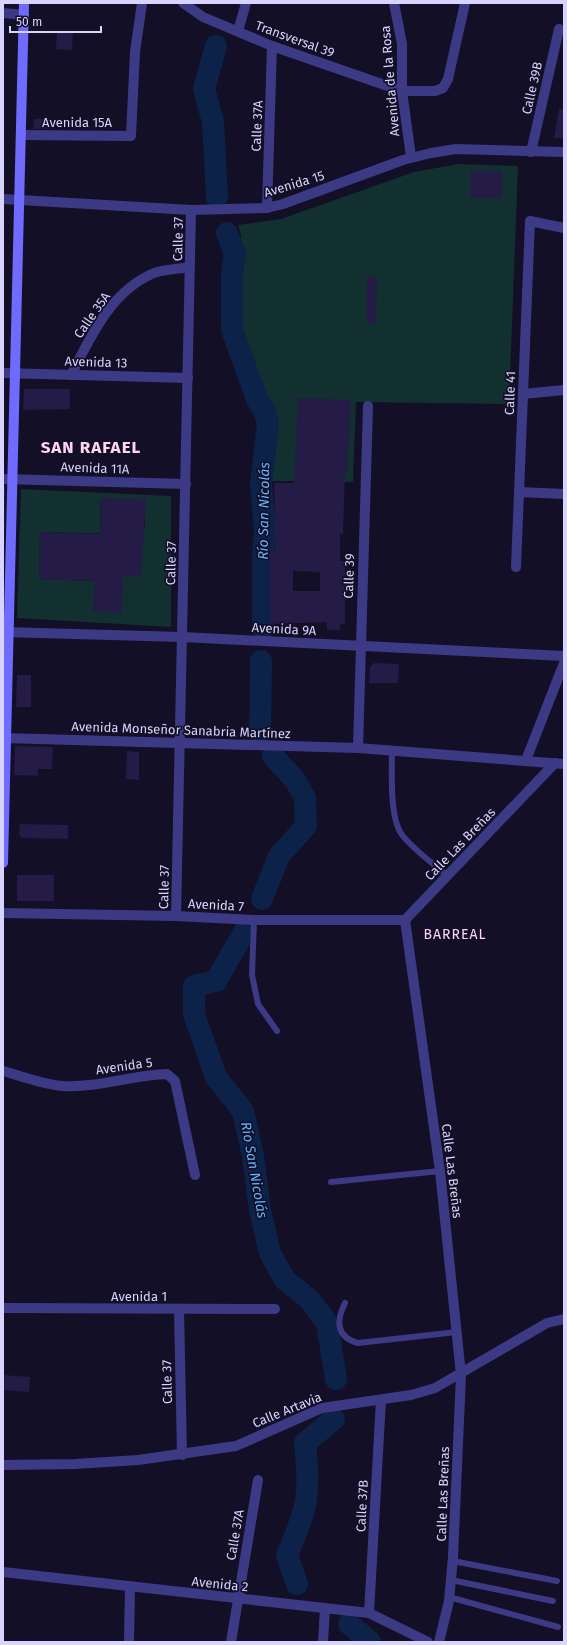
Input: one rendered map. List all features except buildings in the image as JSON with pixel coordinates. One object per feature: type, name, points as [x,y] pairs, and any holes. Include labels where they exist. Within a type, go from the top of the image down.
[{"type":"main road","points":[[3,863],[8,479],[14,373],[20,200],[24,3]]},
{"type":"street","name":"Avenida 15A","points":[[21,135],[132,136],[135,52],[142,3]]},
{"type":"street","name":"Transversal 39","points":[[183,3],[204,17],[272,46],[402,91],[435,91],[443,88],[448,79],[465,3]]},
{"type":"street","points":[[238,32],[246,3]]},
{"type":"street","name":"Avenida de la Rosa","points":[[394,3],[402,44],[402,91],[411,157]]},
{"type":"street","points":[[3,13],[24,15]]},
{"type":"street","name":"Calle 39B","points":[[530,152],[559,29]]},
{"type":"street","name":"Calle 37A","points":[[267,208],[272,46]]},
{"type":"street","name":"Avenida 15","points":[[3,199],[191,210],[267,208],[283,204],[411,157],[456,149],[564,152]]},
{"type":"street","name":"Calle 37","points":[[176,916],[191,210]]},
{"type":"street","name":"Calle 41","points":[[516,567],[530,221],[564,228]]},
{"type":"street","name":"Calle 35A","points":[[71,375],[92,333],[104,315],[127,289],[155,273],[190,267]]},
{"type":"street","name":"Avenida 13","points":[[3,373],[188,378]]},
{"type":"street","points":[[523,394],[564,390]]},
{"type":"street","name":"Calle 39","points":[[358,748],[368,406]]},
{"type":"street","name":"Avenida 11A","points":[[8,479],[186,484]]},
{"type":"street","points":[[519,492],[564,494]]},
{"type":"street","name":"Avenida 9A","points":[[6,632],[182,637],[564,656]]},
{"type":"street","points":[[526,760],[564,663]]},
{"type":"street","name":"Avenida Monseñor Sanabria Martínez","points":[[5,739],[358,748],[560,763]]},
{"type":"street","name":"Calle Las Breñas","points":[[439,1642],[449,1597],[453,1561],[461,1374],[440,1171],[405,920],[560,763]]},
{"type":"street","name":"Avenida 7","points":[[3,913],[176,916],[254,920],[405,920]]},
{"type":"street","name":"Avenida 5","points":[[3,1071],[62,1086],[99,1084],[152,1074],[167,1074],[175,1081],[195,1175]]},
{"type":"street","name":"Avenida 1","points":[[3,1308],[275,1309]]},
{"type":"street","name":"Calle 37","points":[[179,1309],[182,1455]]},
{"type":"street","name":"Calle Artavia","points":[[3,1464],[75,1464],[182,1455],[236,1446],[322,1408],[381,1400],[435,1388],[547,1323],[564,1319]]},
{"type":"street","name":"Calle 37B","points":[[369,1613],[381,1400]]},
{"type":"street","name":"Calle 37A","points":[[231,1642],[258,1480]]},
{"type":"street","name":"Avenida 2","points":[[3,1572],[369,1613],[428,1642]]},
{"type":"street","points":[[130,1586],[130,1642]]},
{"type":"street","points":[[323,1642],[325,1608]]},
{"type":"lane","points":[[392,750],[394,803],[397,827],[402,836],[447,876]]},
{"type":"lane","points":[[254,920],[252,975],[258,1004],[277,1031]]},
{"type":"lane","points":[[331,1182],[440,1171]]},
{"type":"lane","points":[[345,1303],[338,1323],[342,1334],[350,1341],[358,1343],[457,1332]]},
{"type":"lane","points":[[453,1561],[557,1581]]},
{"type":"lane","points":[[451,1580],[553,1601]]},
{"type":"lane","points":[[449,1597],[558,1627]]},
{"type":"green space","points":[[458,164],[518,166],[509,404],[356,402],[353,482],[271,481],[275,413],[252,375],[240,331],[242,272],[241,235],[238,225],[281,219],[414,172]]},
{"type":"green space","points":[[3,486],[5,486],[3,613]]},
{"type":"green space","points":[[21,489],[171,496],[171,627],[17,618]],"holes":[[[101,499],[145,500],[145,528],[129,527],[123,576],[94,581],[39,579],[40,532],[125,534],[125,528],[100,527]]]},
{"type":"waterway","name":"Río San Nicolás","points":[[216,46],[204,89],[213,122],[217,197]]},
{"type":"waterway","name":"Río San Nicolás","points":[[227,233],[235,254],[232,273],[232,330],[257,399],[264,410],[268,423],[261,484],[265,532],[263,552],[263,629]]},
{"type":"waterway","name":"Río San Nicolás","points":[[260,733],[261,661]]},
{"type":"waterway","name":"Río San Nicolás","points":[[262,899],[279,856],[306,826],[305,798],[295,780],[273,756]]},
{"type":"waterway","name":"Río San Nicolás","points":[[246,929],[216,981],[194,986],[194,1014],[216,1077],[243,1111],[253,1156],[260,1210],[270,1253],[285,1280],[310,1300],[327,1323],[336,1379]]},
{"type":"waterway","name":"Río San Nicolás","points":[[297,1584],[287,1555],[299,1525],[306,1497],[307,1474],[305,1443],[334,1419]]},
{"type":"waterway","name":"Río San Nicolás","points":[[349,1624],[370,1642]]},
{"type":"district","name":"SAN RAFAEL","points":[[91,447]]},
{"type":"district","name":"BARREAL","points":[[455,934]]}]
